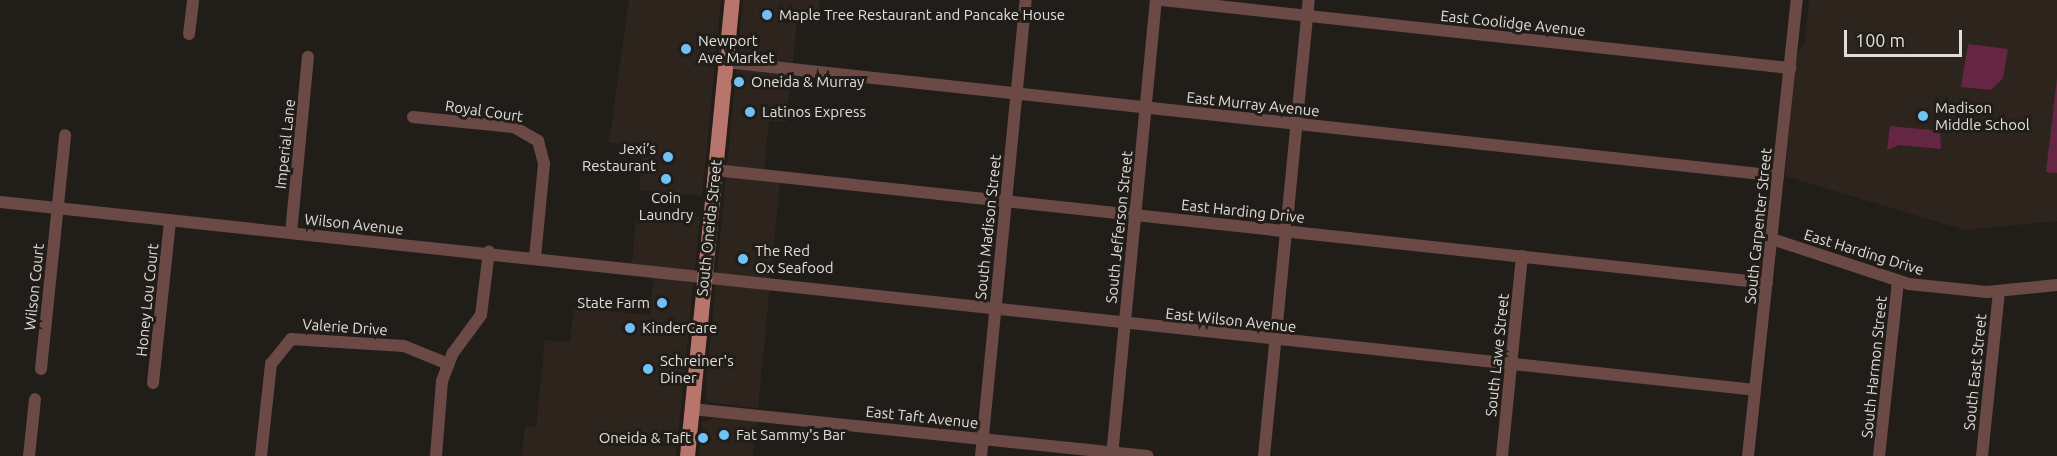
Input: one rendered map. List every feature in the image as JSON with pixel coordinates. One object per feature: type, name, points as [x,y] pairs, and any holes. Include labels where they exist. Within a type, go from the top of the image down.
[{"type":"main road","name":"South Oneida Street","points":[[687,456],[732,0]]},
{"type":"street","points":[[189,34],[193,0]]},
{"type":"street","name":"South Madison Street","points":[[981,456],[1026,0]]},
{"type":"street","name":"South Jefferson Street","points":[[1112,454],[1156,0]]},
{"type":"street","name":"East Coolidge Avenue","points":[[1162,0],[1790,68]]},
{"type":"street","points":[[1264,456],[1309,0]]},
{"type":"street","name":"South Carpenter Street","points":[[1748,456],[1797,0]]},
{"type":"street","name":"Imperial Lane","points":[[291,233],[308,57]]},
{"type":"street","name":"East Murray Avenue","points":[[726,62],[1778,176]]},
{"type":"street","name":"Royal Court","points":[[413,117],[514,128],[538,141],[544,164],[536,257]]},
{"type":"street","name":"Wilson Court","points":[[41,369],[65,135]]},
{"type":"street","name":"East Harding Drive","points":[[715,170],[1767,283]]},
{"type":"street","name":"Wilson Avenue","points":[[0,202],[704,276]]},
{"type":"street","name":"Honey Lou Court","points":[[153,383],[170,220]]},
{"type":"street","name":"East Harding Drive","points":[[1772,238],[1898,281],[1999,292],[2057,285]]},
{"type":"street","points":[[436,456],[448,364],[481,315],[489,252]]},
{"type":"street","name":"South Lawe Street","points":[[1502,456],[1522,256]]},
{"type":"street","name":"East Wilson Avenue","points":[[704,276],[995,310],[1755,390]]},
{"type":"street","name":"South Harmon Street","points":[[1879,456],[1898,281]]},
{"type":"street","name":"South East Street","points":[[1982,456],[1999,292]]},
{"type":"street","name":"Valerie Drive","points":[[261,456],[271,364],[291,339],[404,346],[448,364]]},
{"type":"street","points":[[29,456],[35,399]]},
{"type":"street","name":"East Taft Avenue","points":[[692,409],[1148,456]]},
{"type":"shaded area","points":[[629,0],[721,0],[702,196],[639,190],[644,147],[609,142]]},
{"type":"shaded area","points":[[743,0],[820,0],[817,24],[797,22],[786,122],[769,121],[764,170],[780,183],[758,408],[709,402],[705,396]]},
{"type":"shaded area","name":"Madison Middle School","points":[[1809,0],[2057,0],[2057,221],[1965,230],[1785,176],[1796,55],[1805,41]]},
{"type":"shaded area","points":[[1968,44],[2008,49],[2003,78],[1991,90],[1961,87]]},
{"type":"shaded area","points":[[2057,78],[2057,173],[2046,172]]},
{"type":"shaded area","points":[[1890,126],[1940,131],[1941,149],[1899,145],[1887,150]]},
{"type":"shaded area","points":[[637,210],[700,217],[676,456],[522,456],[525,427],[536,427],[545,340],[570,342],[574,308],[650,315],[654,276],[631,271]]},
{"type":"shaded area","points":[[718,416],[757,421],[753,456],[699,456],[702,422]]},
{"type":"place","name":"Maple Tree Restaurant and Pancake House","points":[[767,15]]},
{"type":"place","name":"Newport Ave Market","points":[[686,49]]},
{"type":"place","name":"Oneida & Murray","points":[[739,82]]},
{"type":"place","name":"Latinos Express","points":[[750,112]]},
{"type":"place","name":"Madison Middle School","points":[[1923,116]]},
{"type":"place","name":"Jexi’s Restaurant","points":[[668,157]]},
{"type":"place","name":"Coin Laundry","points":[[666,179]]},
{"type":"place","name":"The Red Ox Seafood","points":[[743,259]]},
{"type":"place","name":"State Farm","points":[[662,303]]},
{"type":"place","name":"KinderCare","points":[[630,328]]},
{"type":"place","name":"Schreiner's Diner","points":[[648,369]]},
{"type":"place","name":"Fat Sammy's Bar","points":[[724,435]]},
{"type":"place","name":"Oneida & Taft","points":[[703,438]]}]
